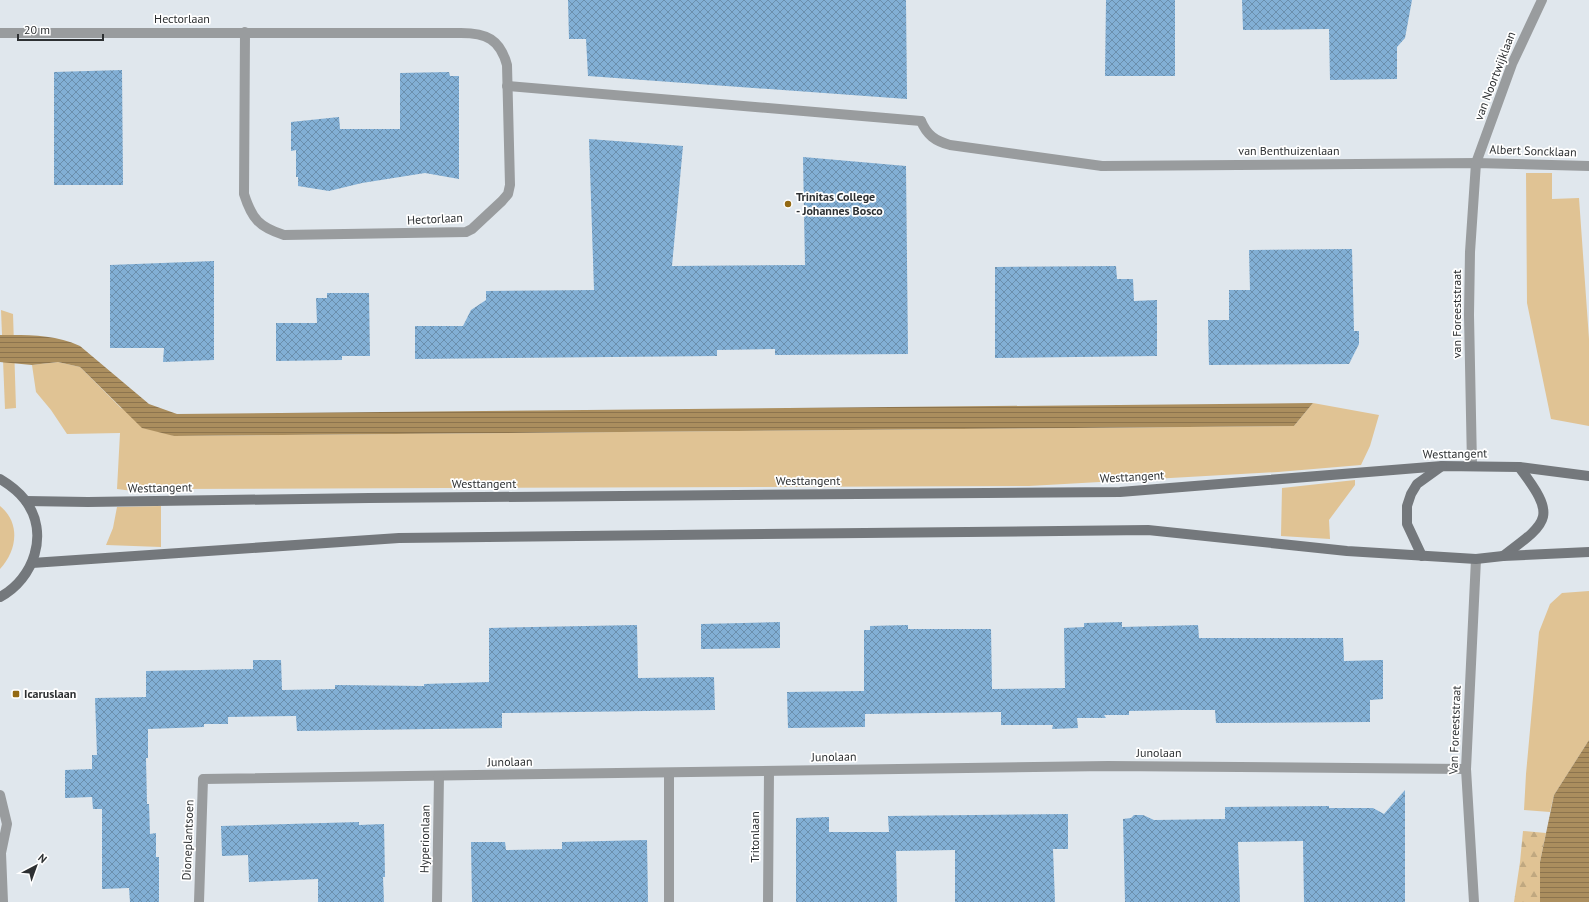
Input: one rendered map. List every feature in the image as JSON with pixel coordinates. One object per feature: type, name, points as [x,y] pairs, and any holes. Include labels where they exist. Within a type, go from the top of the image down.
[{"type":"main road","name":"Westtangent","points":[[26,501],[88,502],[369,498],[1120,492],[1442,466],[1472,465],[1520,467],[1589,476]]},
{"type":"main road","points":[[1422,556],[1407,524],[1407,506],[1411,494],[1417,484],[1442,466]]},
{"type":"main road","points":[[1503,556],[1530,536],[1538,528],[1544,514],[1541,500],[1520,467]]},
{"type":"main road","points":[[0,479],[15,488],[26,501],[36,525],[38,538],[36,551],[26,575],[18,585],[0,597]]},
{"type":"main road","points":[[32,563],[399,538],[1148,530],[1347,551],[1476,559],[1503,556],[1589,552]]},
{"type":"street","name":"van Noortwijklaan","points":[[1476,163],[1512,64],[1542,0]]},
{"type":"street","name":"Hectorlaan","points":[[0,34],[245,32],[475,33],[488,37],[497,44],[504,54],[507,65],[509,190],[502,201],[472,229],[466,232],[284,235],[269,230],[256,221],[248,208],[244,194],[245,32]]},
{"type":"street","name":"van Benthuizenlaan","points":[[507,86],[921,121],[930,137],[939,142],[950,145],[1102,166],[1476,163]]},
{"type":"street","name":"Albert Soncklaan","points":[[1476,163],[1589,166]]},
{"type":"street","name":"van Foreeststraat","points":[[1472,465],[1469,315],[1470,252],[1476,163]]},
{"type":"street","name":"Van Foreeststraat","points":[[1474,902],[1466,769],[1476,559]]},
{"type":"street","name":"Junolaan","points":[[203,779],[1108,766],[1466,769]]},
{"type":"street","name":"Tritonlaan","points":[[768,902],[769,771]]},
{"type":"street","points":[[669,773],[669,902]]},
{"type":"street","name":"Hyperionlaan","points":[[437,902],[439,776]]},
{"type":"street","name":"Dioneplantsoen","points":[[199,902],[203,779]]},
{"type":"street","points":[[0,795],[7,824],[1,852],[3,902]]},
{"type":"green space","points":[[1526,173],[1552,173],[1552,199],[1579,198],[1589,339],[1589,426],[1551,419],[1527,303]]},
{"type":"green space","points":[[1,310],[13,314],[16,408],[5,409]]},
{"type":"green space","points":[[58,362],[80,367],[121,408],[174,436],[1294,426],[1313,403],[1379,415],[1370,446],[1361,465],[1278,472],[1029,486],[159,489],[133,491],[117,489],[120,433],[67,434],[51,410],[36,392],[32,365]]},
{"type":"green space","points":[[1355,480],[1355,485],[1329,520],[1330,539],[1281,536],[1282,488]]},
{"type":"green space","points":[[0,506],[11,520],[14,529],[14,537],[10,554],[0,569]]},
{"type":"green space","points":[[161,506],[161,547],[106,545],[113,528],[117,507]]},
{"type":"green space","points":[[1589,591],[1589,740],[1554,795],[1550,812],[1524,810],[1539,632],[1550,604],[1562,593]]},
{"type":"green space","points":[[1523,831],[1546,833],[1540,862],[1540,902],[1514,902]]},
{"type":"shaded area","points":[[0,335],[31,335],[51,337],[80,346],[149,404],[177,414],[1313,403],[1294,426],[174,436],[142,428],[80,367],[58,362],[32,365],[0,362]]},
{"type":"shaded area","points":[[1589,740],[1589,902],[1540,902],[1540,862],[1554,795]]},
{"type":"building","points":[[568,0],[906,0],[907,99],[588,76],[586,39],[569,39]]},
{"type":"building","points":[[1106,0],[1175,0],[1175,76],[1105,76]]},
{"type":"building","points":[[1242,0],[1412,0],[1405,38],[1397,47],[1397,79],[1330,80],[1329,29],[1243,30]]},
{"type":"building","points":[[122,70],[123,185],[54,185],[54,72]]},
{"type":"building","points":[[449,72],[450,76],[459,76],[459,179],[425,173],[362,183],[329,191],[298,186],[298,177],[296,177],[296,150],[291,151],[291,122],[339,117],[340,129],[400,129],[400,73]]},
{"type":"building","points":[[589,139],[683,146],[672,266],[805,265],[803,157],[906,166],[908,354],[775,355],[775,349],[717,350],[717,356],[415,359],[415,326],[463,326],[471,310],[486,300],[486,291],[594,290]]},
{"type":"building","points":[[1352,249],[1354,331],[1359,331],[1359,344],[1349,364],[1209,365],[1208,320],[1229,320],[1229,290],[1250,290],[1249,250]]},
{"type":"building","points":[[214,261],[214,360],[163,362],[164,348],[110,348],[110,265]]},
{"type":"building","points":[[1116,266],[1117,279],[1133,279],[1134,301],[1157,300],[1157,356],[995,358],[995,267]]},
{"type":"building","points":[[327,293],[369,293],[370,356],[342,356],[342,360],[276,361],[276,323],[317,323],[316,298],[327,298]]},
{"type":"building","points":[[780,622],[780,648],[701,649],[701,624]]},
{"type":"building","points":[[1122,622],[1122,627],[1198,625],[1199,638],[1343,638],[1344,661],[1383,660],[1383,699],[1370,700],[1370,722],[1216,723],[1215,710],[1180,710],[1129,711],[1129,715],[1104,715],[1106,718],[1077,718],[1078,728],[1052,729],[1053,725],[1001,725],[1001,712],[865,714],[865,727],[788,728],[787,692],[864,691],[864,630],[870,630],[870,626],[908,625],[908,629],[991,629],[992,689],[1065,688],[1064,628],[1084,627],[1084,623]]},
{"type":"building","points":[[637,625],[638,678],[714,677],[715,710],[502,713],[502,728],[297,731],[296,716],[228,717],[228,724],[204,724],[204,727],[148,729],[148,758],[146,758],[147,804],[149,804],[150,834],[156,833],[156,857],[159,857],[159,902],[130,902],[129,888],[102,889],[102,809],[93,809],[92,797],[65,798],[65,770],[92,769],[92,755],[97,755],[95,698],[146,697],[146,671],[253,669],[253,660],[281,660],[282,690],[335,689],[335,685],[424,686],[424,684],[489,682],[489,628]]},
{"type":"building","points":[[1405,790],[1405,902],[1304,902],[1303,841],[1238,842],[1240,902],[1125,902],[1123,819],[1131,818],[1134,815],[1143,815],[1154,820],[1225,819],[1225,807],[1329,806],[1329,808],[1373,808],[1384,814]]},
{"type":"building","points":[[1068,814],[1068,849],[1053,849],[1055,902],[955,902],[955,850],[896,851],[897,902],[796,902],[796,818],[829,817],[829,832],[889,832],[888,816]]},
{"type":"building","points":[[359,822],[359,825],[384,824],[384,902],[318,902],[318,879],[249,882],[248,855],[222,856],[221,826]]},
{"type":"building","points":[[647,840],[648,902],[472,902],[471,842],[505,842],[506,850],[562,849],[562,842]]},
{"type":"place","name":"Trinitas College - Johannes Bosco","points":[[788,204]]},
{"type":"place","name":"Icaruslaan","points":[[16,694]]}]
